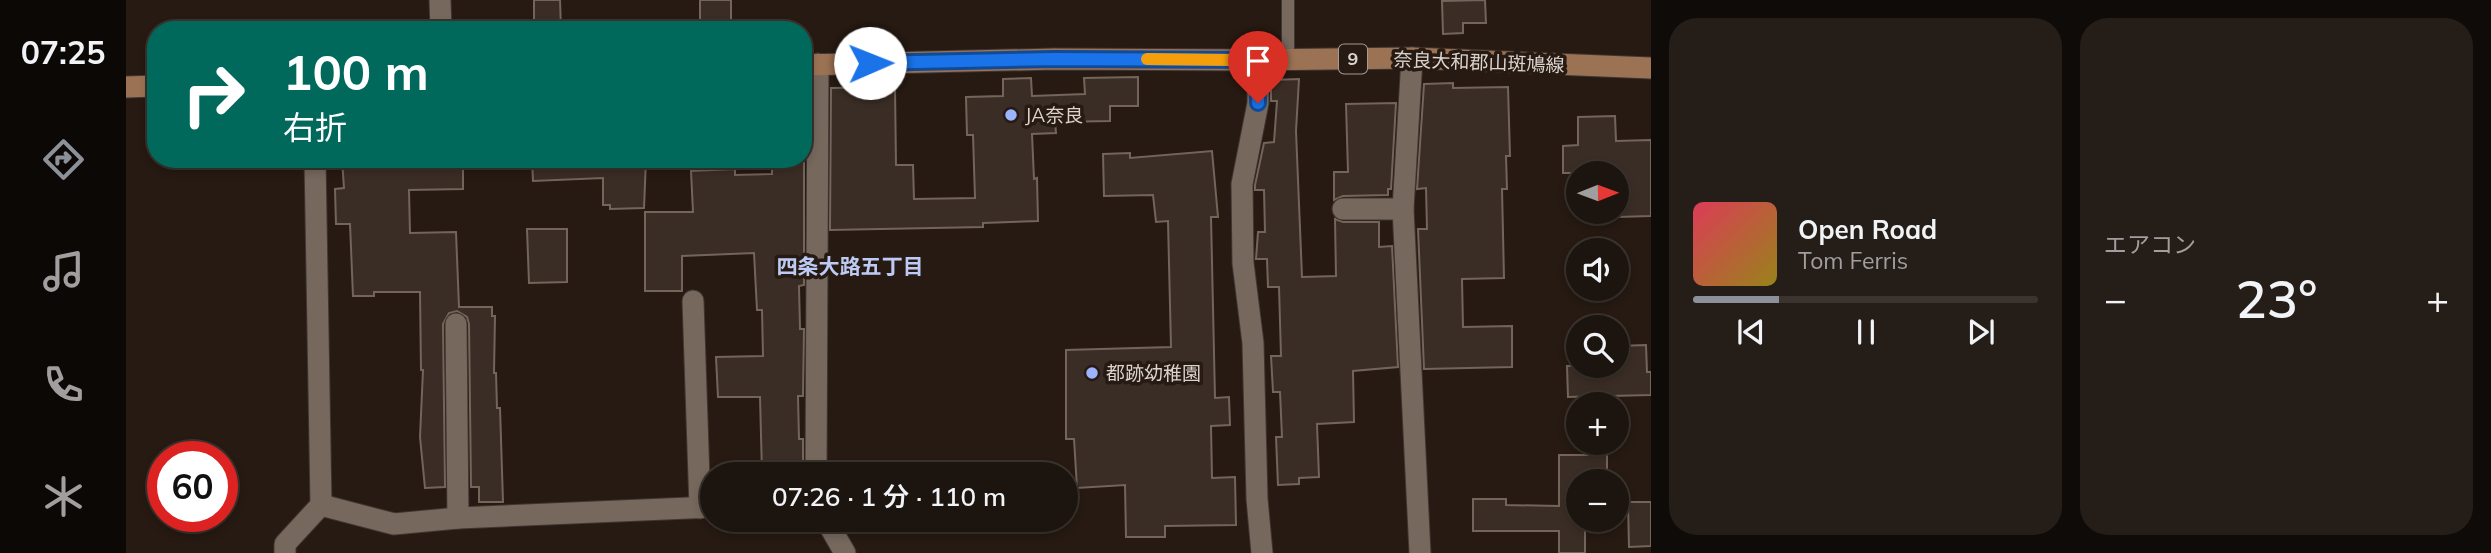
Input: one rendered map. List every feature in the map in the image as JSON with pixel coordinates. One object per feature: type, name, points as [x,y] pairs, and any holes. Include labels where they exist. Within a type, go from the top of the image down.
[{"type":"main road","name":"奈良大和郡山斑鳩線","points":[[812,64],[1054,59],[1412,58],[1651,68]]},
{"type":"main road","points":[[126,87],[147,86]]},
{"type":"street","points":[[440,0],[441,21]]},
{"type":"street","points":[[1412,58],[1403,209],[1420,553]]},
{"type":"street","points":[[1258,60],[1258,103],[1242,184],[1242,197],[1243,263],[1253,343],[1257,499],[1262,553]]},
{"type":"street","points":[[812,146],[816,462]]},
{"type":"street","points":[[285,553],[285,544],[321,505],[315,168]]},
{"type":"street","points":[[1343,209],[1403,209]]},
{"type":"street","points":[[693,301],[703,462]]},
{"type":"street","points":[[456,324],[458,518]]},
{"type":"street","points":[[321,505],[394,524],[458,518],[700,508]]},
{"type":"street","points":[[833,532],[845,553]]},
{"type":"lane","points":[[1288,0],[1288,60]]},
{"type":"building","points":[[534,0],[560,0],[561,21],[534,21]]},
{"type":"building","points":[[700,0],[731,0],[731,21],[700,21]]},
{"type":"building","points":[[1485,0],[1486,23],[1463,23],[1463,33],[1443,34],[1442,1]]},
{"type":"building","points":[[1138,77],[1138,106],[1110,106],[1110,121],[1055,122],[1056,133],[1032,134],[1038,221],[983,223],[983,227],[830,230],[831,88],[895,87],[896,165],[913,165],[914,199],[975,198],[973,135],[967,135],[966,97],[1003,96],[1003,79],[1031,78],[1032,96],[1085,94],[1084,78]]},
{"type":"building","points":[[1299,79],[1296,131],[1302,277],[1336,276],[1335,219],[1343,222],[1379,222],[1379,247],[1392,246],[1398,367],[1353,371],[1354,422],[1317,424],[1319,477],[1299,478],[1299,484],[1278,485],[1276,437],[1282,437],[1280,392],[1273,392],[1271,356],[1281,356],[1279,287],[1268,287],[1267,259],[1256,259],[1258,232],[1265,232],[1264,190],[1255,190],[1255,185],[1264,143],[1274,142],[1277,101],[1271,101],[1271,80]]},
{"type":"building","points":[[1453,83],[1453,88],[1508,87],[1510,156],[1506,156],[1507,189],[1502,189],[1504,278],[1462,279],[1463,327],[1512,326],[1512,367],[1424,369],[1418,229],[1427,229],[1426,188],[1417,189],[1424,84]]},
{"type":"building","points":[[1396,103],[1391,189],[1388,189],[1388,195],[1343,196],[1334,200],[1334,172],[1348,172],[1346,104]]},
{"type":"building","points":[[1615,116],[1616,141],[1651,140],[1651,216],[1629,217],[1629,161],[1566,161],[1566,173],[1563,173],[1563,146],[1578,145],[1578,117]]},
{"type":"building","points":[[1212,151],[1218,217],[1211,217],[1215,398],[1229,397],[1230,425],[1211,426],[1212,478],[1235,477],[1236,525],[1165,526],[1165,537],[1126,537],[1125,485],[1078,488],[1078,462],[1075,462],[1074,439],[1066,439],[1066,350],[1171,347],[1168,221],[1156,222],[1153,195],[1104,196],[1103,154],[1130,153],[1130,158]]},
{"type":"building","points":[[343,168],[463,168],[463,189],[409,190],[410,233],[456,232],[459,307],[492,307],[492,316],[495,316],[494,373],[497,408],[500,408],[503,502],[479,502],[479,487],[471,487],[469,324],[467,317],[457,311],[449,313],[443,324],[445,487],[425,488],[420,437],[423,370],[420,292],[374,292],[374,296],[353,296],[350,224],[336,224],[335,189],[344,188]]},
{"type":"building","points":[[532,168],[646,168],[644,208],[610,209],[610,205],[603,205],[603,178],[533,181]]},
{"type":"building","points":[[804,168],[804,285],[799,286],[800,329],[804,329],[803,396],[798,396],[799,439],[803,439],[803,462],[762,462],[760,397],[718,397],[716,357],[763,356],[762,310],[757,310],[754,253],[682,256],[682,291],[645,291],[645,212],[693,212],[691,171],[735,169],[735,175],[772,174],[772,169]]},
{"type":"building","points":[[527,229],[567,229],[567,282],[529,283]]},
{"type":"building","points":[[1646,345],[1647,372],[1651,372],[1651,395],[1629,396],[1629,392],[1568,392],[1567,378],[1629,378],[1629,346]]},
{"type":"building","points":[[1559,455],[1607,455],[1607,469],[1566,469],[1566,532],[1585,532],[1585,553],[1559,553],[1559,531],[1473,531],[1473,499],[1506,499],[1506,505],[1559,506]]},
{"type":"building","points":[[1629,502],[1651,502],[1651,546],[1629,547]]},
{"type":"slow traffic","points":[[1147,59],[1233,60]]},
{"type":"place","name":"JA奈良","points":[[1011,115]]},
{"type":"place","name":"都跡幼稚園","points":[[1092,373]]},
{"type":"district","name":"四条大路五丁目","points":[[850,267]]},
{"type":"route","points":[[870,63],[1054,59],[1258,60],[1258,103]]}]
